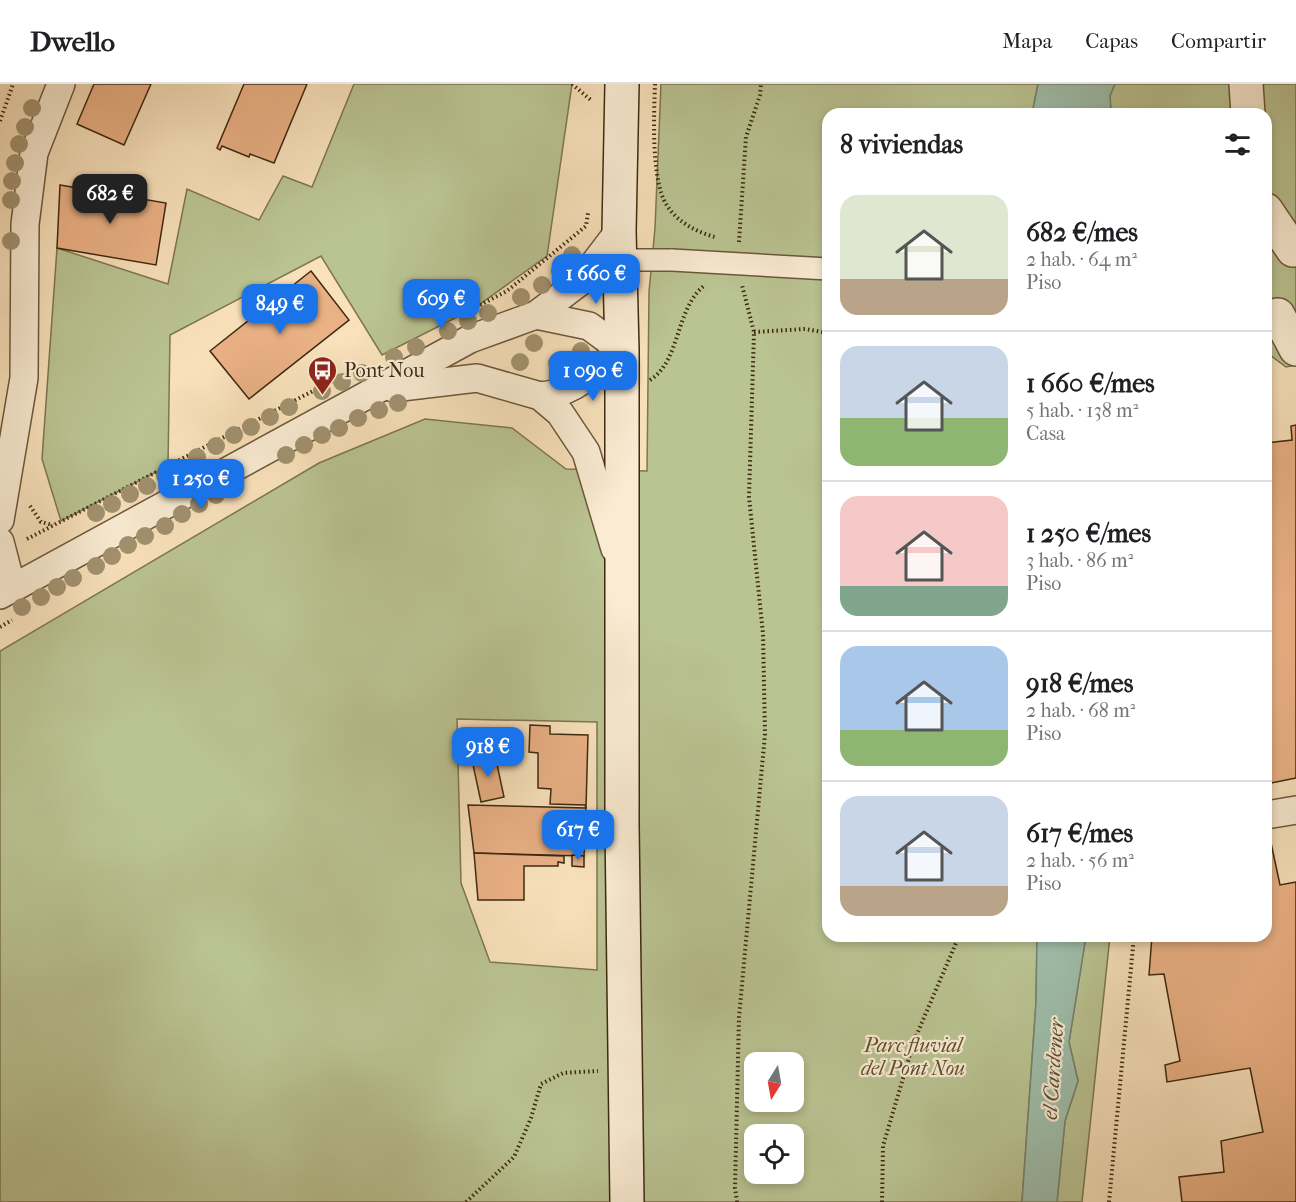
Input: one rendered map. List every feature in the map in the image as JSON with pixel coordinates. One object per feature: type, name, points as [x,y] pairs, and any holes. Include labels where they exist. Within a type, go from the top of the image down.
[{"type":"main road","points":[[622,84],[620,245],[622,825],[627,1202]]},
{"type":"main road","points":[[1246,84],[1248,108]]},
{"type":"main road","points":[[1272,223],[1285,250]]},
{"type":"main road","points":[[1280,313],[1296,349]]},
{"type":"street","points":[[0,520],[24,378],[25,224],[34,153],[61,84]]},
{"type":"street","points":[[1,547],[6,591],[470,339],[536,315],[581,280],[620,245],[672,260],[822,269]]},
{"type":"street","points":[[369,394],[404,386],[477,378],[540,396],[555,395],[585,381],[622,350],[589,326],[536,315]]},
{"type":"street","points":[[540,396],[560,413],[586,452],[607,517],[622,578]]},
{"type":"street","points":[[1272,814],[1296,810]]},
{"type":"path","points":[[0,121],[13,84]]},
{"type":"path","points":[[655,84],[654,133],[659,186],[665,202],[676,217],[702,234],[721,238]]},
{"type":"path","points":[[730,241],[739,243],[746,137],[760,95],[760,84]]},
{"type":"path","points":[[473,309],[507,291],[586,226]]},
{"type":"path","points":[[732,284],[742,284],[754,332],[749,497],[763,634],[765,734],[739,1017],[735,1188],[737,1202]]},
{"type":"path","points":[[622,385],[641,385],[659,374],[674,343],[690,300],[704,285],[713,285]]},
{"type":"path","points":[[754,332],[805,328],[822,332]]},
{"type":"path","points":[[1,547],[341,376]]},
{"type":"path","points":[[882,1202],[883,1146],[914,1041],[956,942]]},
{"type":"path","points":[[1109,1202],[1133,942]]},
{"type":"path","points":[[466,1202],[514,1157],[531,1118],[541,1084],[562,1073],[625,1070]]},
{"type":"green space","points":[[354,84],[572,84],[547,256],[473,309],[382,355],[321,256],[170,335],[168,466],[61,521],[42,459],[57,248],[168,284],[187,189],[259,220],[283,176],[312,187]]},
{"type":"green space","name":"Parc fluvial del Pont Nou","points":[[661,84],[1038,84],[1033,108],[822,108],[822,942],[1037,942],[1036,1003],[1022,1202],[0,1202],[0,651],[319,463],[425,419],[512,428],[566,469],[647,471],[649,292],[655,228]],"holes":[[[457,719],[597,722],[597,970],[490,962],[461,883]]]},
{"type":"green space","points":[[1115,84],[1296,84],[1296,365],[1286,367],[1272,356],[1272,108],[1111,108],[1110,95]]},
{"type":"green space","points":[[1085,942],[1109,942],[1082,1202],[1057,1202],[1065,1121],[1078,1081],[1069,1042]]},
{"type":"water","points":[[1038,84],[1115,84],[1110,96],[1111,108],[1033,108]]},
{"type":"water","name":"el Cardener","points":[[1037,942],[1085,942],[1069,1042],[1078,1081],[1065,1121],[1057,1202],[1022,1202],[1036,1003]]},
{"type":"building","points":[[94,84],[151,84],[124,145],[77,124]]},
{"type":"building","points":[[244,84],[307,84],[274,163],[250,154],[249,157],[222,146],[220,150],[217,148]]},
{"type":"building","points":[[60,185],[166,203],[156,265],[57,248]]},
{"type":"building","points":[[311,271],[349,320],[249,399],[210,351]]},
{"type":"building","points":[[1296,425],[1296,778],[1272,783],[1272,442],[1292,440],[1291,426]]},
{"type":"building","points":[[530,725],[550,726],[550,734],[588,735],[586,808],[585,805],[550,804],[551,789],[538,788],[538,753],[529,752]]},
{"type":"building","points":[[495,755],[504,797],[481,802],[472,760]]},
{"type":"building","points":[[468,805],[586,808],[584,856],[474,853]]},
{"type":"building","points":[[1272,848],[1280,885],[1296,882],[1296,1202],[1182,1202],[1179,1177],[1224,1172],[1221,1141],[1263,1132],[1250,1068],[1167,1082],[1165,1065],[1180,1061],[1164,974],[1149,975],[1152,942],[1272,942]]},
{"type":"building","points":[[474,853],[564,856],[564,863],[558,862],[558,866],[524,866],[524,900],[478,900]]},
{"type":"building","points":[[572,855],[584,856],[584,867],[572,866]]},
{"type":"place","name":"Pont Nou","points":[[323,396]]}]
